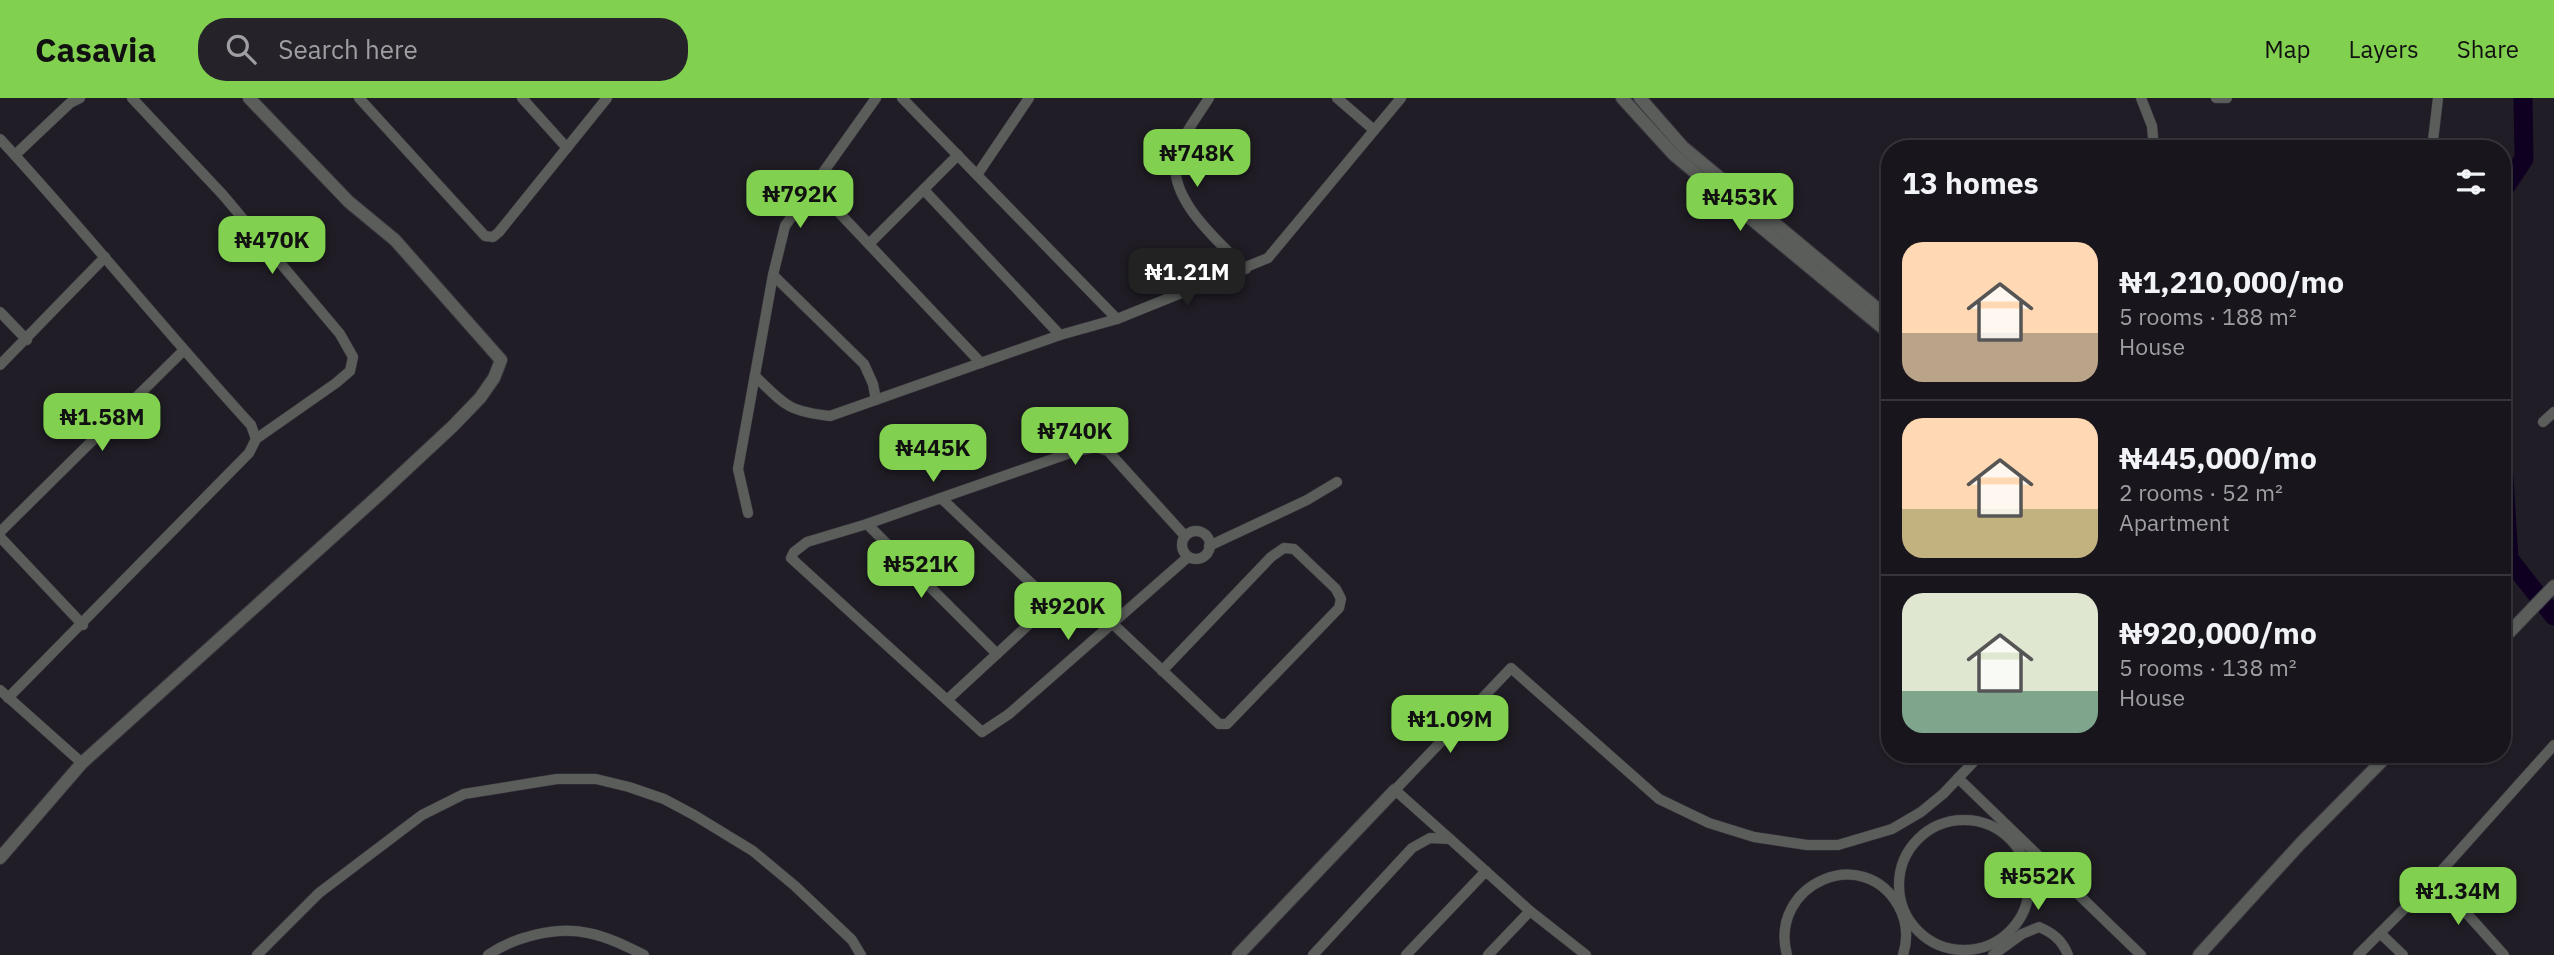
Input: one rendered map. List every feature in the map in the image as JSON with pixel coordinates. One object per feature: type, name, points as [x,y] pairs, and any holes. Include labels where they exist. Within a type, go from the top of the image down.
[{"type":"street","points":[[15,155],[70,103],[80,98]]},
{"type":"street","points":[[8,698],[83,625],[249,453],[256,439],[336,383],[350,371],[353,357],[340,334],[223,195],[132,98]]},
{"type":"street","points":[[0,859],[82,763],[453,426],[480,398],[494,378],[500,360],[394,240],[349,202],[249,98]]},
{"type":"street","points":[[359,98],[485,236],[493,237],[607,98]]},
{"type":"street","points":[[522,98],[568,148]]},
{"type":"street","points":[[748,513],[738,469],[773,275],[785,226],[876,98]]},
{"type":"street","points":[[902,98],[1117,319]]},
{"type":"street","points":[[977,175],[1029,98]]},
{"type":"street","points":[[1209,98],[1176,157],[1177,175],[1184,197],[1196,217],[1246,269]]},
{"type":"street","points":[[1338,98],[1374,130]]},
{"type":"street","points":[[755,376],[785,406],[830,416],[1060,335],[1117,319],[1246,269],[1268,258],[1401,98]]},
{"type":"street","points":[[1622,98],[1674,155],[1881,327]]},
{"type":"street","points":[[1640,98],[1683,147],[1881,312]]},
{"type":"street","points":[[2141,98],[2152,127],[2153,140]]},
{"type":"street","points":[[2216,98],[2227,98]]},
{"type":"street","points":[[2433,140],[2438,98]]},
{"type":"street","points":[[0,139],[106,257],[183,351],[251,425],[256,439]]},
{"type":"street","points":[[869,244],[958,155]]},
{"type":"street","points":[[813,185],[981,363]]},
{"type":"street","points":[[924,190],[1060,335]]},
{"type":"street","points":[[0,365],[106,257]]},
{"type":"street","points":[[773,275],[864,364],[873,384],[876,400]]},
{"type":"street","points":[[0,312],[27,340]]},
{"type":"street","points":[[83,625],[0,535],[183,351]]},
{"type":"street","points":[[2543,422],[2554,412]]},
{"type":"street","points":[[1185,536],[1108,451],[1096,447],[1073,452],[867,524],[807,542],[794,552],[791,558],[982,732],[1009,714],[1188,557],[1202,557],[1209,545],[1307,500],[1337,482]]},
{"type":"street","points":[[941,498],[1052,603],[947,700]]},
{"type":"street","points":[[867,524],[997,654]]},
{"type":"street","points":[[1185,536],[1198,532],[1206,537],[1209,545]]},
{"type":"street","points":[[1185,536],[1182,545],[1188,557]]},
{"type":"street","points":[[1112,623],[1162,671],[1219,724],[1227,724],[1339,608],[1341,599],[1336,589],[1294,550],[1284,548],[1271,557],[1162,671]]},
{"type":"street","points":[[2511,628],[2550,590]]},
{"type":"street","points":[[1238,955],[1511,668],[1659,799],[1709,824],[1754,837],[1807,845],[1838,845],[1892,829],[1921,812],[1972,763]]},
{"type":"street","points":[[0,690],[82,763]]},
{"type":"street","points":[[2358,955],[2435,878],[2554,745]]},
{"type":"street","points":[[2199,955],[2300,844],[2380,763]]},
{"type":"street","points":[[1958,778],[2141,955]]},
{"type":"street","points":[[257,955],[318,893],[422,815],[464,794],[557,779],[596,779],[664,799],[753,851],[852,940],[861,955]]},
{"type":"street","points":[[1395,790],[1530,911],[1586,955]]},
{"type":"street","points":[[1938,955],[1910,922],[1901,903],[1899,881],[1904,861],[1915,842],[1932,829],[1963,820],[1984,823],[2003,833],[2018,848],[2026,868],[2029,889],[2024,910],[2012,928],[1996,942],[1961,955]]},
{"type":"street","points":[[1312,955],[1412,848],[1430,838],[1450,839]]},
{"type":"street","points":[[1406,955],[1486,871]]},
{"type":"street","points":[[1787,955],[1784,933],[1793,904],[1815,883],[1834,876],[1854,875],[1889,893],[1904,919],[1906,939],[1903,955]]},
{"type":"street","points":[[2435,878],[2504,955]]},
{"type":"street","points":[[1488,955],[1530,911]]},
{"type":"street","points":[[1993,955],[2022,934],[2039,927],[2053,933],[2068,955]]},
{"type":"street","points":[[488,955],[497,948],[519,940],[544,933],[567,932],[585,932],[602,937],[644,955]]},
{"type":"street","points":[[2380,933],[2403,955]]},
{"type":"street","points":[[1925,938],[1944,947],[1976,949]]},
{"type":"street","points":[[1906,939],[1913,955]]},
{"type":"waterway","points":[[2511,178],[2524,159],[2523,98]]},
{"type":"waterway","points":[[2511,562],[2554,616]]}]
